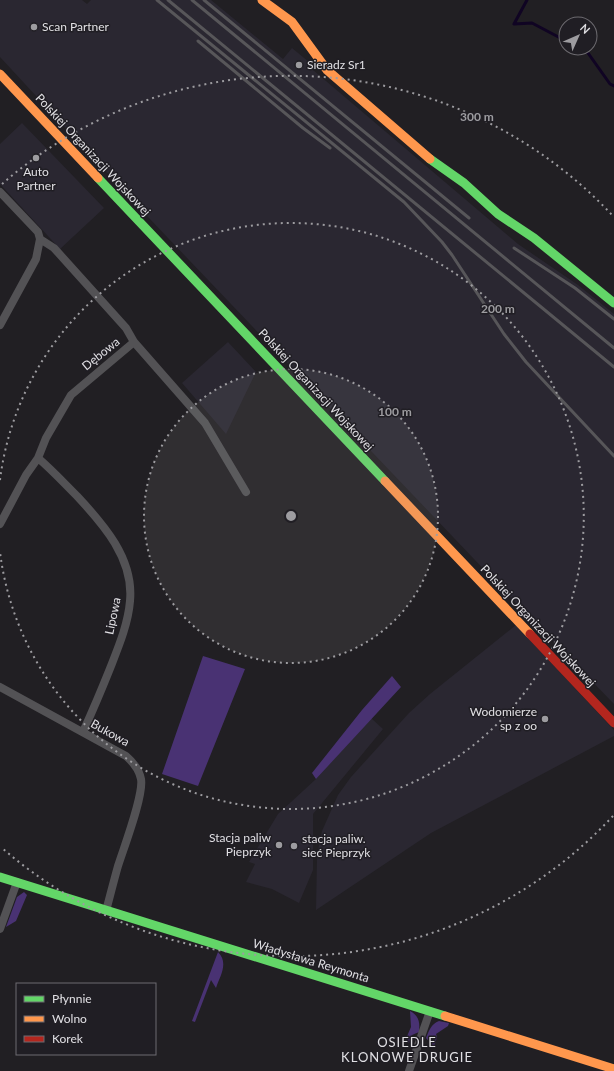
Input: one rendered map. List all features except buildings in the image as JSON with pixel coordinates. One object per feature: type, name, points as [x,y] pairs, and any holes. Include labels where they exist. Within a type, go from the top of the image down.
[{"type":"street","points":[[262,0],[292,22],[327,70],[434,163],[464,183],[498,214],[534,238],[614,304]]},
{"type":"street","name":"Polskiej Organizacji Wojskowej","points":[[0,74],[614,723]]},
{"type":"street","points":[[0,192],[38,232],[40,239],[36,259],[0,325]]},
{"type":"street","points":[[40,239],[54,248],[126,328],[134,342]]},
{"type":"street","name":"Dębowa","points":[[0,524],[26,475],[38,458],[46,438],[71,395],[134,342],[205,423],[246,492]]},
{"type":"street","name":"Lipowa","points":[[38,458],[52,470],[90,511],[111,537],[126,564],[130,583],[130,601],[126,626],[118,650],[84,732]]},
{"type":"street","name":"Bukowa","points":[[0,687],[126,756],[134,764],[141,779],[142,787],[106,910]]},
{"type":"street","name":"Władysława Reymonta","points":[[0,877],[614,1069]]},
{"type":"street","points":[[0,929],[17,882]]},
{"type":"street","points":[[409,1071],[430,1011]]},
{"type":"shaded area","points":[[0,0],[82,0],[87,4],[91,0],[211,0],[283,59],[292,48],[315,67],[313,70],[518,244],[578,285],[614,314],[614,704],[148,217],[0,57]]},
{"type":"shaded area","points":[[22,123],[104,208],[60,249],[0,184],[0,144]]},
{"type":"shaded area","points":[[228,342],[256,372],[226,434],[182,383]]},
{"type":"shaded area","points":[[516,625],[614,730],[614,736],[431,833],[316,910],[317,859],[319,845],[322,831],[338,795],[351,777],[409,713],[430,694]]},
{"type":"shaded area","points":[[203,656],[245,669],[198,786],[162,774]]},
{"type":"shaded area","points":[[392,676],[401,687],[316,779],[312,773],[362,710]]},
{"type":"shaded area","points":[[371,718],[383,729],[313,814],[313,870],[299,903],[272,889],[246,882],[255,864],[249,862],[278,814],[316,779]]},
{"type":"shaded area","points":[[24,892],[27,895],[16,921],[6,927],[17,897]]},
{"type":"shaded area","points":[[218,952],[223,961],[223,970],[216,988],[211,980],[195,1022],[192,1021]]},
{"type":"shaded area","points":[[410,1011],[417,1017],[419,1022],[419,1032],[412,1035],[409,1043],[405,1041],[411,1027]]},
{"type":"shaded area","points":[[439,1021],[449,1023],[448,1026],[436,1034],[437,1037],[434,1047],[426,1038],[432,1026]]},
{"type":"waterway","points":[[527,0],[514,24],[532,23],[558,37]]},
{"type":"waterway","points":[[590,56],[610,84],[614,86]]},
{"type":"railway","points":[[157,0],[404,202],[442,242],[452,255],[504,334],[526,362],[614,456]]},
{"type":"railway","points":[[168,0],[614,367]]},
{"type":"railway","points":[[192,0],[614,348]]},
{"type":"railway","points":[[204,0],[469,218]]},
{"type":"railway","points":[[198,41],[303,128],[330,148]]},
{"type":"railway","points":[[514,248],[575,288],[614,319]]},
{"type":"traffic: fast","points":[[430,159],[464,183],[498,214],[534,238],[614,303]]},
{"type":"traffic: fast","points":[[98,178],[385,481]]},
{"type":"traffic: fast","points":[[0,877],[445,1016]]},
{"type":"traffic: slow","points":[[262,0],[292,22],[327,70],[430,159]]},
{"type":"traffic: slow","points":[[0,74],[98,178]]},
{"type":"traffic: slow","points":[[385,481],[530,634]]},
{"type":"traffic: slow","points":[[445,1016],[614,1069]]},
{"type":"traffic: jam","points":[[530,634],[614,723]]},
{"type":"place","name":"Scan Partner","points":[[34,27]]},
{"type":"place","name":"Sieradz Sr1","points":[[299,65]]},
{"type":"place","name":"Auto Partner","points":[[36,158]]},
{"type":"place","name":"Wodomierze sp z oo","points":[[545,719]]},
{"type":"place","name":"Stacja paliw Pieprzyk","points":[[279,845]]},
{"type":"place","name":"stacja paliw. sieć Pieprzyk","points":[[294,846]]},
{"type":"district","name":"OSIEDLE KLONOWE DRUGIE","points":[[407,1050]]}]
